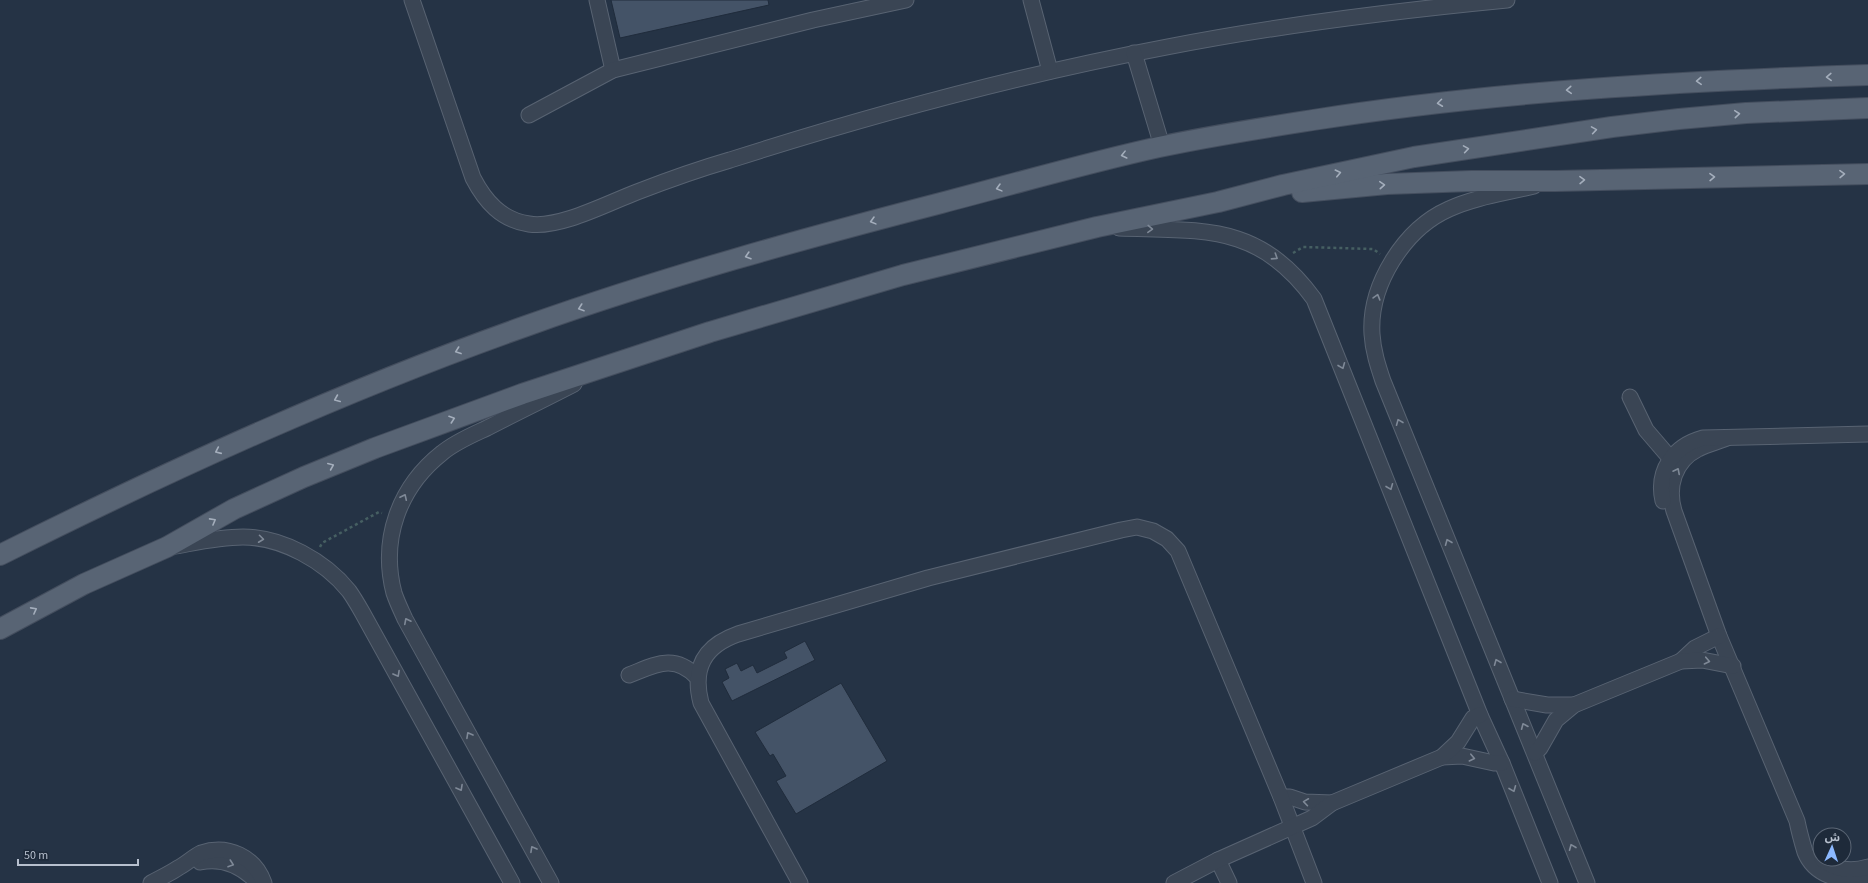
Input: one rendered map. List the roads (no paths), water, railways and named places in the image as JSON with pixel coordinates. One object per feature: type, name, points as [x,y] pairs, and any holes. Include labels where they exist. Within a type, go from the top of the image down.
[{"type":"main road","points":[[0,555],[124,494],[266,429],[419,366],[529,325],[618,295],[798,241],[1071,168],[1162,146],[1316,119],[1472,99],[1636,85],[1868,75]]},
{"type":"main road","points":[[0,629],[84,584],[167,547],[234,509],[368,451],[447,420],[710,332],[866,286],[992,252],[1097,227],[1218,202],[1290,184],[1414,157],[1612,127],[1679,119],[1746,113],[1868,108]]},
{"type":"main road","points":[[1218,202],[1387,184],[1471,181],[1556,181],[1868,174]]},
{"type":"street","points":[[412,0],[473,178],[482,195],[494,209],[511,219],[530,224],[549,224],[567,219],[639,191],[812,134],[900,108],[1050,71],[1134,53],[1257,31],[1347,18],[1507,0]]},
{"type":"street","points":[[597,0],[613,70]]},
{"type":"street","points":[[529,115],[613,70],[813,20],[906,0]]},
{"type":"street","points":[[1031,0],[1050,71]]},
{"type":"street","points":[[1134,53],[1162,146]]},
{"type":"street","points":[[1556,181],[1472,201],[1448,209],[1426,223],[1412,236],[1392,262],[1381,284],[1374,308],[1372,333],[1375,358],[1383,381],[1587,883]]},
{"type":"street","points":[[1097,227],[1210,232],[1241,240],[1259,247],[1280,261],[1299,279],[1314,300],[1480,715],[1502,763],[1550,883]]},
{"type":"street","points":[[551,883],[405,619],[394,594],[389,569],[390,542],[395,517],[406,492],[419,475],[443,452],[615,364]]},
{"type":"street","points":[[1630,397],[1646,430],[1670,458]]},
{"type":"street","points":[[1683,535],[1667,513],[1662,496],[1663,475],[1670,458],[1683,446],[1703,438],[1868,434]]},
{"type":"street","points":[[1727,438],[1704,446],[1690,454],[1675,473],[1671,486],[1672,503],[1720,636],[1797,821],[1810,862],[1826,876],[1839,882],[1857,882],[1868,878]]},
{"type":"street","points":[[800,883],[701,703],[697,677],[701,662],[710,649],[723,640],[738,634],[935,576],[1050,546],[1137,527],[1153,531],[1167,539],[1178,551],[1281,797],[1314,883]]},
{"type":"street","points":[[167,547],[244,537],[268,540],[286,546],[312,560],[332,574],[349,591],[362,612],[512,883]]},
{"type":"street","points":[[1682,661],[1695,648],[1720,636]]},
{"type":"street","points":[[1535,753],[1540,748],[1556,720],[1574,705],[1682,661],[1702,660],[1733,666]]},
{"type":"street","points":[[629,675],[658,664],[669,662],[685,666],[697,677]]},
{"type":"street","points":[[1512,698],[1547,705],[1574,705]]},
{"type":"street","points":[[1442,757],[1458,742],[1473,718],[1480,715]]},
{"type":"street","points":[[1174,883],[1218,860],[1292,828],[1317,815],[1332,803],[1442,757],[1462,756],[1494,763],[1502,763]]},
{"type":"street","points":[[1281,797],[1290,797],[1305,802],[1332,803]]},
{"type":"street","points":[[1797,821],[1812,847]]},
{"type":"street","points":[[151,883],[201,854],[209,851],[227,851],[245,858],[259,871],[264,883]]},
{"type":"street","points":[[1218,860],[1229,883]]},
{"type":"street","points":[[179,868],[206,861],[227,862],[245,870],[258,883]]},
{"type":"street","points":[[1839,867],[1849,870],[1868,867]]}]
